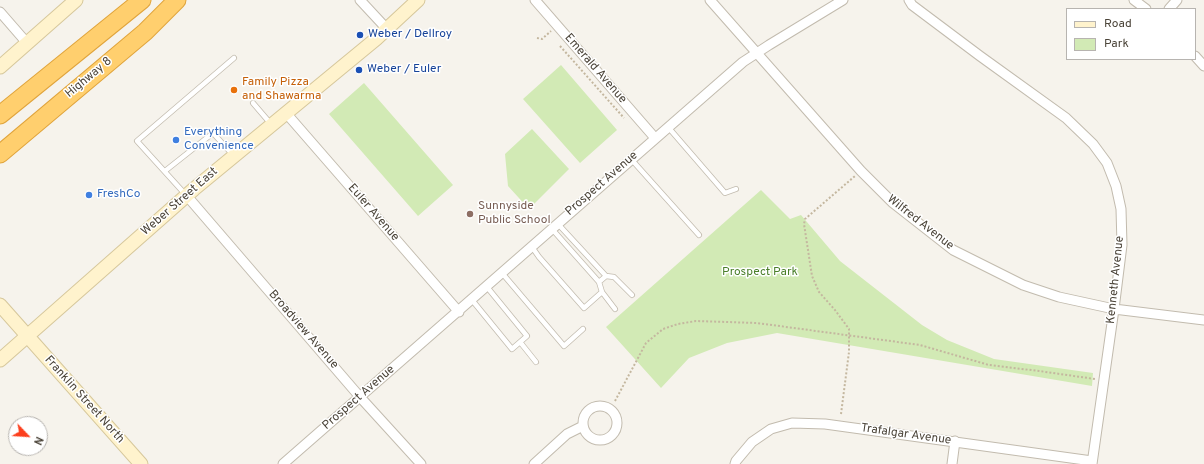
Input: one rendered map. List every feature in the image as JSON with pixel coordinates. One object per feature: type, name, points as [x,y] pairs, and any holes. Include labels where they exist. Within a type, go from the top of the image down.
[{"type":"highway","points":[[0,115],[125,0]]},
{"type":"highway","points":[[0,115],[142,0]]},
{"type":"highway","name":"Highway 8","points":[[0,154],[145,32],[177,0]]},
{"type":"highway","points":[[145,32],[189,0]]},
{"type":"main road","points":[[0,67],[76,0]]},
{"type":"main road","name":"Weber Street East","points":[[0,360],[187,196],[418,0]]},
{"type":"main road","name":"Franklin Street North","points":[[0,305],[141,464]]},
{"type":"street","points":[[360,0],[386,28]]},
{"type":"street","name":"Emerald Avenue","points":[[535,0],[655,138]]},
{"type":"street","name":"Wilfred Avenue","points":[[710,0],[861,171],[892,203],[953,250],[1023,285],[1060,297],[1114,309],[1204,320]]},
{"type":"street","name":"Prospect Avenue","points":[[283,464],[459,312],[743,62],[756,52],[843,0]]},
{"type":"street","name":"Kenneth Avenue","points":[[909,0],[912,4],[980,56],[1066,118],[1093,144],[1107,164],[1116,186],[1121,209],[1122,245],[1092,462]]},
{"type":"street","points":[[1134,0],[1145,8]]},
{"type":"street","points":[[1170,8],[1177,0]]},
{"type":"street","points":[[0,12],[27,43]]},
{"type":"street","points":[[1196,57],[1204,66]]},
{"type":"street","name":"Euler Avenue","points":[[286,113],[459,312]]},
{"type":"street","name":"Broadview Avenue","points":[[187,196],[360,397],[421,464]]},
{"type":"street","name":"Trafalgar Avenue","points":[[735,464],[752,442],[771,429],[792,422],[825,424],[1092,462]]},
{"type":"street","points":[[534,464],[567,434],[583,426]]},
{"type":"street","points":[[952,464],[955,442]]},
{"type":"lane","points":[[187,196],[137,141],[234,58]]},
{"type":"lane","points":[[253,104],[272,125]]},
{"type":"lane","points":[[668,127],[725,192],[736,189]]},
{"type":"lane","points":[[165,171],[213,133],[234,156]]},
{"type":"lane","points":[[631,159],[699,235]]},
{"type":"lane","points":[[555,227],[606,276],[614,277],[632,295]]},
{"type":"lane","points":[[555,227],[599,282],[602,292],[615,309]]},
{"type":"lane","points":[[532,247],[584,308],[602,292]]},
{"type":"lane","points":[[502,273],[564,346],[583,329]]},
{"type":"lane","points":[[599,282],[606,276]]},
{"type":"lane","points":[[472,300],[512,349],[527,336],[487,287]]},
{"type":"lane","points":[[520,342],[536,362]]},
{"type":"path","points":[[537,38],[542,39],[557,26]]},
{"type":"path","points":[[560,46],[624,118]]},
{"type":"path","points":[[841,414],[849,352],[849,329],[819,292],[812,276],[804,224],[805,219],[861,171]]},
{"type":"path","points":[[615,401],[646,343],[663,329],[678,324],[696,321],[757,323],[920,345],[989,366],[1104,380]]},
{"type":"green space","points":[[561,65],[617,130],[580,163],[523,99]]},
{"type":"green space","points":[[364,83],[453,185],[418,216],[329,114]]},
{"type":"green space","points":[[532,129],[569,169],[529,209],[508,186],[505,154]]},
{"type":"green space","name":"Prospect Park","points":[[761,190],[790,219],[801,215],[840,261],[922,325],[947,340],[994,359],[1093,373],[1092,386],[777,333],[727,343],[689,358],[661,388],[606,327]]},
{"type":"place","name":"Weber / Dellroy","points":[[360,35]]},
{"type":"place","name":"Weber / Euler","points":[[359,70]]},
{"type":"place","name":"Family Pizza and Shawarma","points":[[234,90]]},
{"type":"place","name":"Everything Convenience","points":[[176,140]]},
{"type":"place","name":"FreshCo","points":[[89,195]]},
{"type":"place","name":"Sunnyside Public School","points":[[470,214]]}]
